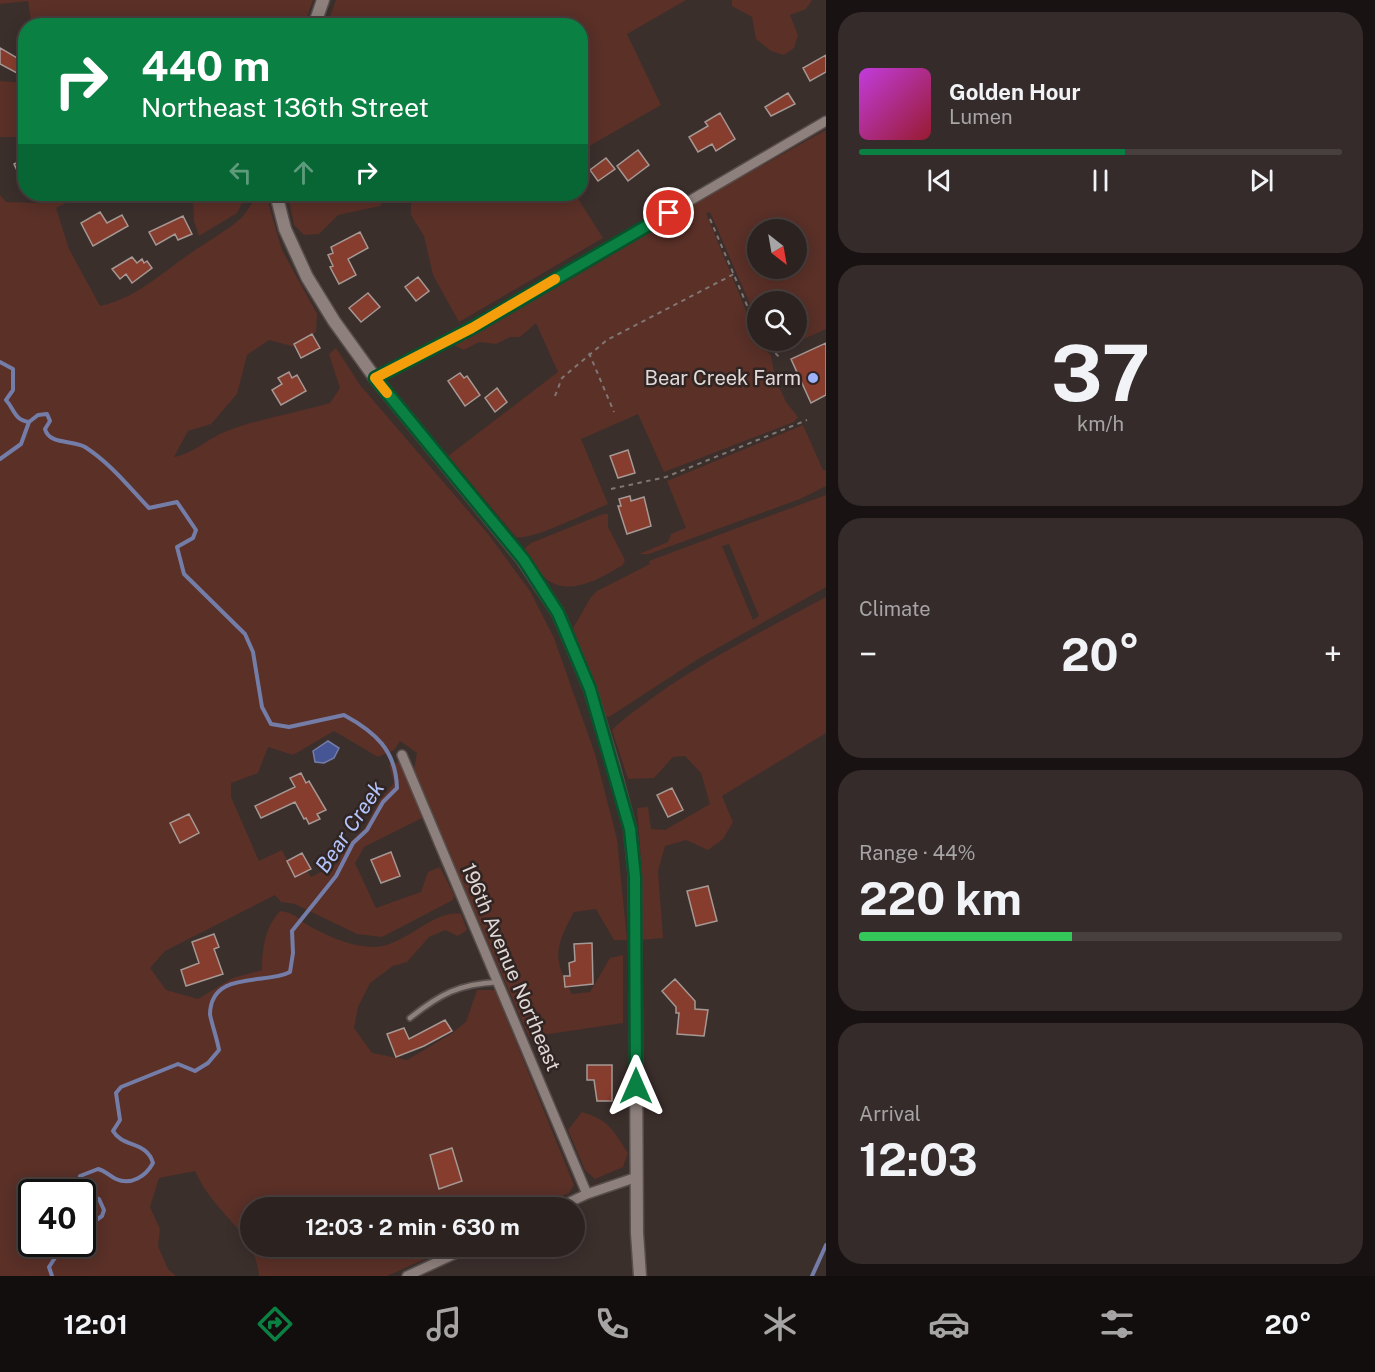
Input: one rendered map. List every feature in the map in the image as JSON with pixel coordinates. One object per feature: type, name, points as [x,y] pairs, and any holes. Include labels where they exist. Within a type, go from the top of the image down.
[{"type":"street","points":[[317,18],[323,0]]},
{"type":"street","points":[[375,378],[472,328],[826,121]]},
{"type":"street","points":[[278,201],[285,229],[307,277],[334,321],[375,378],[524,560],[558,613],[590,689],[630,829],[635,877],[637,1233],[640,1276]]},
{"type":"street","name":"196th Avenue Northeast","points":[[402,755],[587,1194]]},
{"type":"street","points":[[581,1197],[637,1177]]},
{"type":"street","points":[[407,1276],[448,1257]]},
{"type":"lane","points":[[410,1018],[444,994],[459,987],[498,982]]},
{"type":"path","points":[[710,219],[747,305]]},
{"type":"path","points":[[555,396],[562,378],[589,353],[608,340],[734,274]]},
{"type":"path","points":[[773,351],[781,359]]},
{"type":"path","points":[[589,353],[614,412]]},
{"type":"path","points":[[611,489],[666,477],[807,420]]},
{"type":"shaded area","points":[[0,0],[313,0],[307,18],[31,18],[28,1],[0,4]]},
{"type":"shaded area","points":[[336,0],[686,0],[627,34],[661,105],[588,147],[588,18],[330,18]]},
{"type":"shaded area","points":[[732,0],[812,0],[806,9],[790,15],[798,35],[794,48],[784,55],[771,51],[756,39],[752,17],[732,6]]},
{"type":"shaded area","points":[[0,81],[18,82],[18,137],[0,137]]},
{"type":"shaded area","points":[[826,130],[826,329],[807,338],[807,291],[747,291],[747,297],[710,212],[706,213],[747,313],[747,351],[767,351],[771,356],[775,378],[786,402],[798,417],[794,422],[664,472],[638,414],[581,439],[608,504],[535,535],[516,537],[448,456],[558,372],[536,323],[520,337],[510,337],[496,344],[479,342],[464,350],[452,344],[518,309],[705,197]]},
{"type":"shaded area","points":[[0,195],[6,202],[70,201],[56,208],[69,249],[100,306],[124,298],[147,285],[233,225],[243,217],[255,201],[269,201],[282,250],[317,314],[316,332],[295,347],[269,340],[247,355],[237,394],[211,424],[188,431],[174,457],[240,426],[330,403],[340,388],[329,354],[336,348],[360,385],[488,534],[530,591],[554,638],[595,754],[617,839],[627,940],[614,940],[596,909],[574,912],[563,935],[558,953],[561,971],[572,994],[590,992],[610,958],[623,955],[623,1023],[529,1037],[417,779],[414,770],[417,753],[400,741],[394,750],[378,757],[334,731],[293,755],[268,747],[258,773],[231,783],[231,797],[259,861],[282,850],[295,876],[307,871],[311,877],[337,864],[345,847],[364,829],[379,801],[394,783],[389,765],[400,762],[422,818],[364,847],[355,863],[376,908],[421,892],[428,872],[440,867],[454,895],[453,900],[382,937],[357,934],[295,904],[281,902],[275,895],[165,951],[150,968],[166,990],[198,999],[233,978],[262,970],[265,939],[280,911],[294,915],[320,932],[335,938],[351,944],[375,947],[397,941],[440,917],[461,914],[467,930],[458,936],[445,930],[429,937],[407,962],[393,966],[370,983],[358,1007],[354,1028],[372,1053],[407,1060],[451,1034],[466,1022],[477,990],[495,990],[574,1185],[569,1193],[560,1197],[240,1197],[240,1232],[205,1190],[195,1171],[159,1178],[150,1207],[160,1229],[158,1246],[168,1269],[176,1276],[0,1276]]},
{"type":"shaded area","points":[[193,201],[243,201],[237,213],[199,236],[194,221]]},
{"type":"shaded area","points":[[289,201],[383,201],[380,206],[338,215],[319,234],[304,235],[294,225]]},
{"type":"shaded area","points":[[411,201],[579,201],[603,238],[459,322],[433,275],[424,236],[411,215]]},
{"type":"shaded area","points":[[803,425],[823,470],[826,470],[826,486],[800,499],[649,554],[639,554],[668,542],[671,534],[686,528],[667,481]]},
{"type":"shaded area","points":[[826,495],[826,587],[698,659],[609,717],[604,716],[573,628],[597,591],[650,564],[649,561]],"holes":[[[729,544],[759,616],[753,620],[722,546]]]},
{"type":"shaded area","points":[[608,514],[608,527],[625,560],[623,565],[594,580],[573,586],[553,583],[541,574],[524,549],[531,543]]},
{"type":"shaded area","points":[[826,597],[826,733],[722,796],[733,822],[723,839],[708,850],[686,840],[665,846],[658,871],[663,938],[639,940],[642,873],[637,808],[648,807],[651,829],[665,830],[710,804],[701,773],[685,756],[673,757],[654,778],[628,779],[612,730],[627,716],[675,682]]},
{"type":"shaded area","points":[[582,1112],[599,1119],[614,1132],[628,1153],[623,1167],[595,1179],[585,1170],[568,1130]]},
{"type":"shaded area","points":[[254,1257],[430,1257],[387,1276],[259,1276]]},
{"type":"water","points":[[328,741],[339,748],[334,758],[324,763],[315,762],[313,751]]},
{"type":"building","points":[[0,48],[18,58],[18,71],[17,73],[0,64]]},
{"type":"building","points":[[826,55],[826,72],[810,81],[803,68]]},
{"type":"building","points":[[788,93],[795,104],[771,116],[765,107]]},
{"type":"building","points":[[720,113],[735,139],[716,151],[712,144],[698,152],[689,137],[708,126],[705,122]]},
{"type":"building","points":[[638,150],[649,165],[628,181],[617,166]]},
{"type":"building","points":[[606,158],[615,169],[598,181],[590,170]]},
{"type":"building","points":[[100,212],[107,223],[122,215],[128,226],[93,246],[81,223]]},
{"type":"building","points":[[183,216],[192,234],[178,240],[175,234],[156,245],[149,232]]},
{"type":"building","points":[[360,232],[368,248],[348,259],[356,275],[339,284],[330,267],[333,266],[328,255],[333,253],[331,247]]},
{"type":"building","points":[[132,257],[137,263],[142,259],[144,263],[147,261],[152,268],[132,283],[126,274],[120,279],[112,269]]},
{"type":"building","points":[[418,277],[429,291],[416,301],[405,287]]},
{"type":"building","points":[[368,293],[380,307],[361,322],[349,308]]},
{"type":"building","points":[[312,334],[320,348],[301,358],[294,344]]},
{"type":"building","name":"Bear Creek Farm","points":[[826,343],[826,395],[811,403],[791,359]]},
{"type":"building","points":[[289,372],[292,378],[297,375],[306,391],[281,405],[272,390],[282,384],[278,378]]},
{"type":"building","points":[[460,373],[464,378],[467,376],[480,395],[465,406],[448,381]]},
{"type":"building","points":[[497,388],[507,402],[495,412],[485,398]]},
{"type":"building","points":[[628,450],[635,473],[618,478],[610,456]]},
{"type":"building","points":[[630,496],[631,501],[644,497],[651,526],[627,534],[618,506],[621,506],[619,499]]},
{"type":"building","points":[[301,773],[306,783],[309,781],[326,810],[317,814],[320,819],[309,824],[295,802],[261,818],[255,806],[295,787],[290,778]]},
{"type":"building","points":[[672,788],[683,810],[668,817],[657,795]]},
{"type":"building","points":[[189,814],[199,833],[180,843],[170,823]]},
{"type":"building","points":[[391,852],[400,876],[381,883],[371,860]]},
{"type":"building","points":[[302,853],[311,869],[295,877],[287,861]]},
{"type":"building","points":[[708,886],[717,921],[696,926],[687,891]]},
{"type":"building","points":[[214,934],[219,947],[214,949],[223,974],[186,986],[181,970],[199,963],[192,942]]},
{"type":"building","points":[[592,943],[593,984],[565,987],[564,976],[570,976],[569,963],[575,961],[574,944]]},
{"type":"building","points":[[675,979],[695,1001],[695,1009],[708,1010],[704,1036],[677,1034],[679,1013],[676,1013],[676,1007],[662,991]]},
{"type":"building","points":[[445,1020],[452,1031],[424,1046],[396,1057],[387,1034],[404,1028],[409,1039]]},
{"type":"building","points":[[587,1065],[612,1065],[612,1101],[597,1101],[594,1080],[587,1080]]},
{"type":"building","points":[[452,1148],[462,1181],[439,1189],[430,1155]]},
{"type":"waterway","name":"Bear Creek","points":[[0,362],[13,369],[13,390],[6,400],[20,419],[29,422],[38,415],[47,414],[50,421],[45,429],[51,438],[80,445],[94,453],[149,508],[177,502],[196,530],[193,538],[177,547],[184,574],[245,634],[253,652],[262,707],[271,724],[289,727],[344,715],[365,728],[382,744],[393,763],[396,775],[397,788],[383,802],[367,830],[353,843],[336,876],[292,931],[293,953],[290,972],[280,976],[241,981],[220,991],[213,1000],[210,1014],[219,1050],[208,1063],[195,1071],[178,1064],[121,1087],[116,1093],[120,1120],[113,1131],[123,1140],[146,1151],[153,1163],[146,1172],[138,1178],[122,1181],[98,1169],[80,1176],[80,1179]]},
{"type":"waterway","points":[[0,459],[21,444],[29,422]]},
{"type":"waterway","name":"Bear Creek","points":[[96,1198],[99,1199],[104,1210],[102,1216],[96,1220]]},
{"type":"waterway","points":[[812,1276],[826,1245]]},
{"type":"waterway","name":"Bear Creek","points":[[52,1276],[49,1267],[56,1257]]},
{"type":"slow traffic","points":[[387,393],[375,378],[472,328],[555,279]]},
{"type":"place","name":"Bear Creek Farm","points":[[813,378]]},
{"type":"route","points":[[636,1086],[635,877],[630,829],[590,689],[558,613],[524,560],[375,378],[472,328],[669,213]]}]
